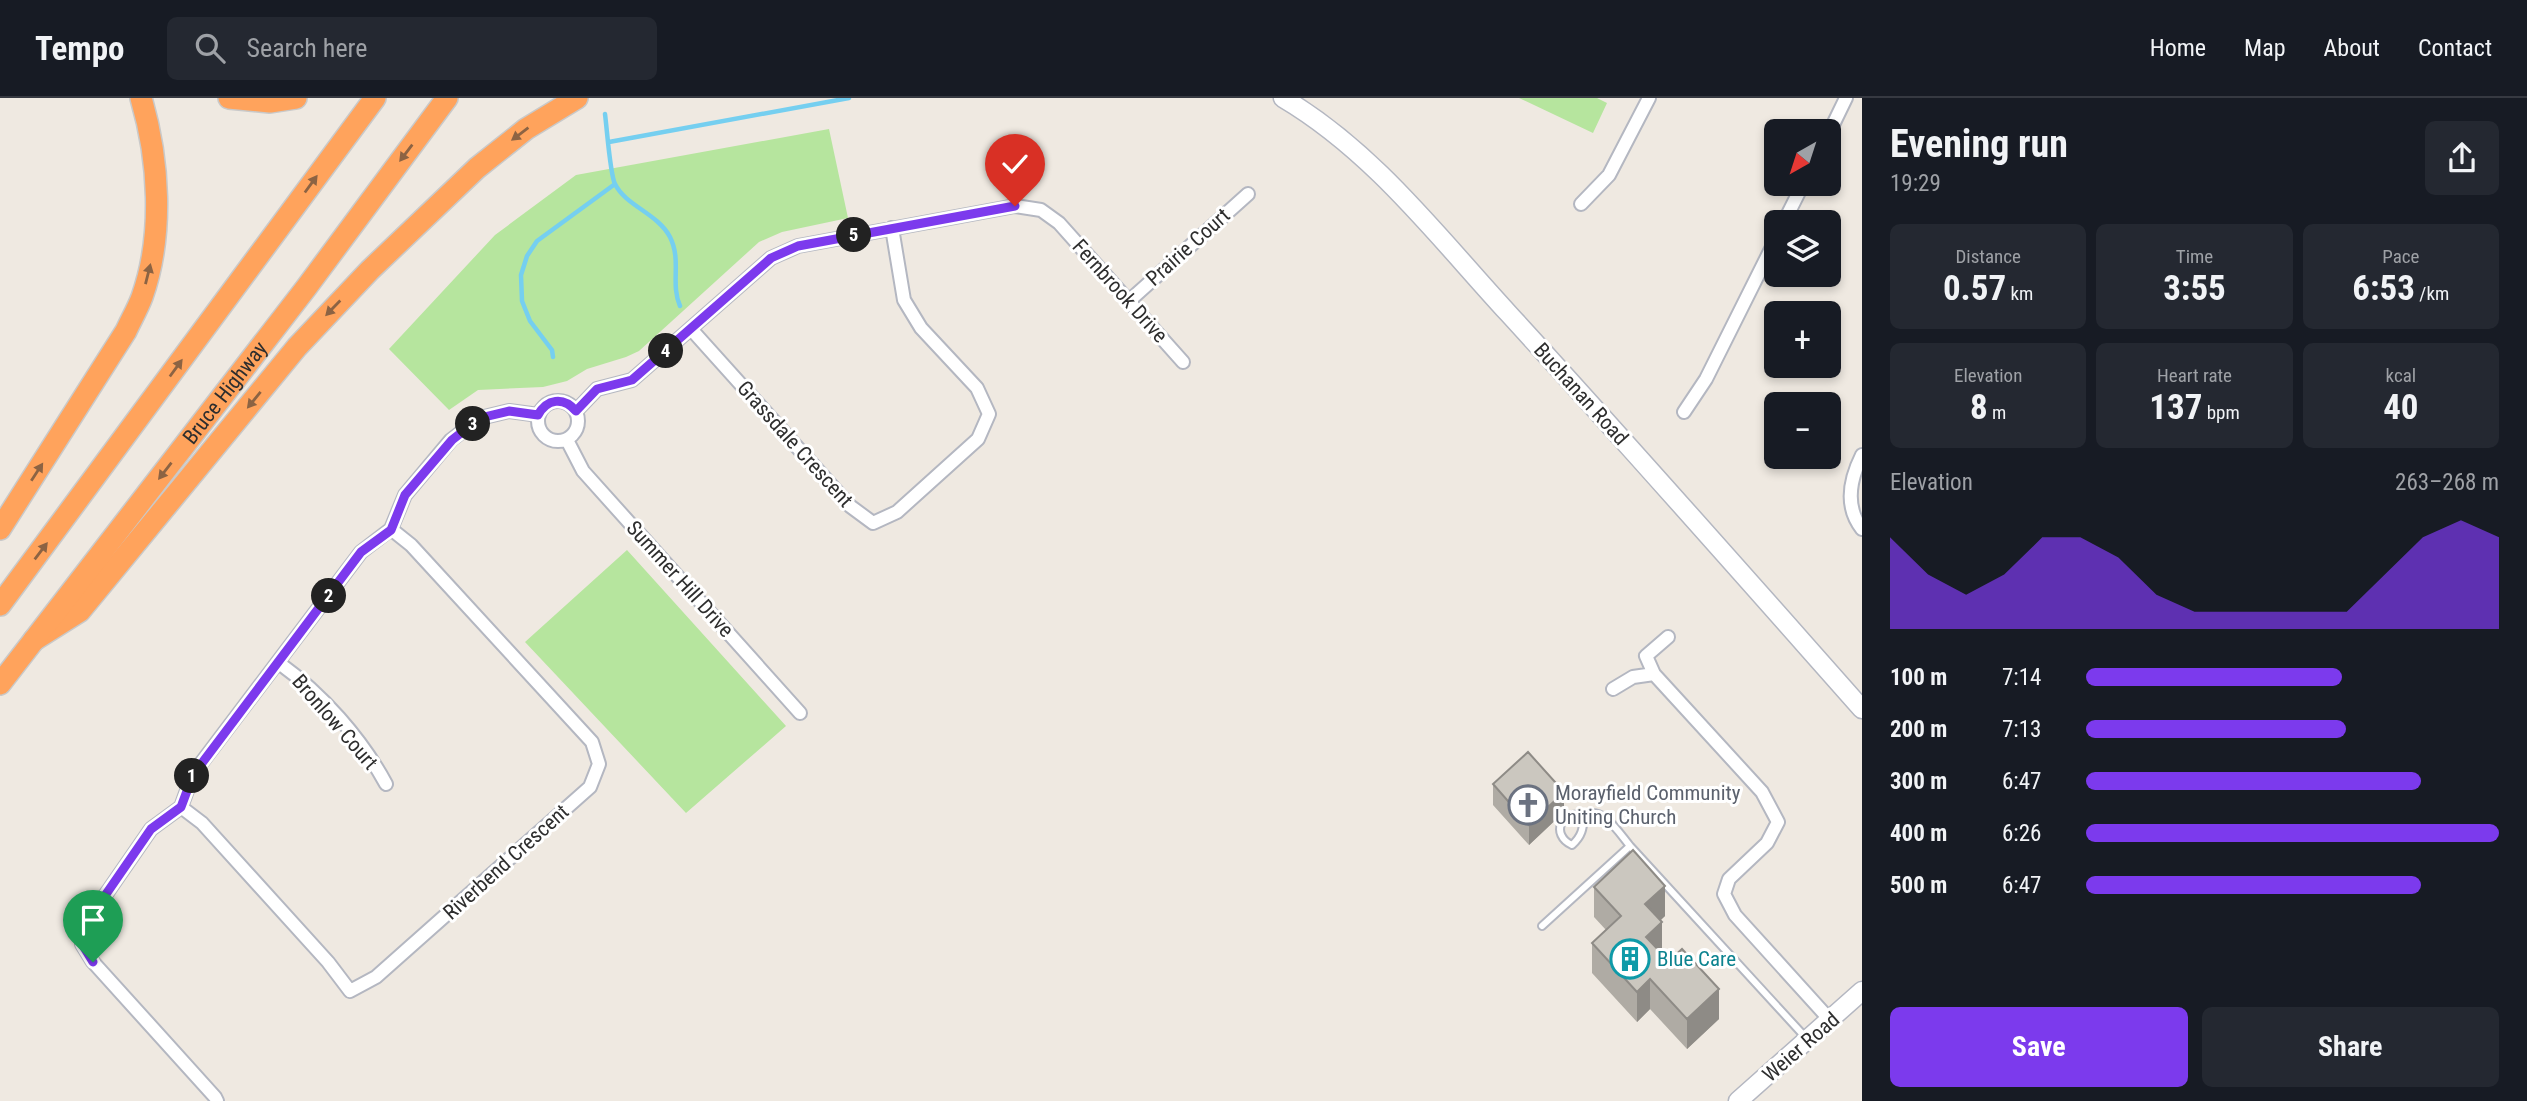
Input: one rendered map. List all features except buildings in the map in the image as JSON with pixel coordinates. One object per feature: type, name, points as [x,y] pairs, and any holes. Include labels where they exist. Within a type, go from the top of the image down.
[{"type":"highway","points":[[0,529],[126,331],[142,296],[151,260],[155,185],[141,98]]},
{"type":"highway","points":[[229,98],[260,102],[296,98]]},
{"type":"highway","points":[[0,605],[374,98]]},
{"type":"highway","name":"Bruce Highway","points":[[0,684],[306,288],[447,98]]},
{"type":"highway","points":[[34,640],[80,611],[297,347],[387,253],[484,162],[526,129],[578,98]]},
{"type":"main road","name":"Buchanan Road","points":[[1283,98],[1350,145],[1390,183],[1604,418],[1862,709]]},
{"type":"main road","name":"Weier Road","points":[[1738,1101],[1862,992]]},
{"type":"street","points":[[1581,204],[1609,175],[1649,98]]},
{"type":"street","points":[[1836,119],[1846,98]]},
{"type":"street","name":"Prairie Court","points":[[1129,301],[1248,194]]},
{"type":"street","name":"Fernbrook Drive","points":[[576,411],[597,389],[632,380],[771,258],[798,246],[1015,206],[1041,210],[1059,223],[1184,362]]},
{"type":"street","name":"Grassdale Crescent","points":[[691,329],[850,506],[873,523],[897,512],[978,439],[989,414],[977,388],[921,328],[904,300],[892,228]]},
{"type":"street","points":[[1684,412],[1706,379],[1764,263]]},
{"type":"street","points":[[553,401],[566,402],[576,411],[578,428],[567,440],[551,440],[545,436],[538,424],[538,415],[553,401]]},
{"type":"street","points":[[217,1101],[93,962],[82,944],[84,926],[151,829],[181,807],[193,775],[361,552],[391,530],[405,495],[452,440],[480,418],[509,411],[538,415]]},
{"type":"street","name":"Summer Hill Drive","points":[[567,440],[583,471],[800,713]]},
{"type":"street","points":[[1862,455],[1851,481],[1850,492],[1854,515],[1862,529]]},
{"type":"street","name":"Riverbend Crescent","points":[[181,807],[211,833],[328,962],[350,991],[376,977],[590,787],[599,764],[592,742],[411,545],[391,530]]},
{"type":"street","points":[[1668,637],[1646,656],[1654,674],[1762,792],[1778,822],[1767,843],[1729,879],[1724,894],[1735,915],[1830,1021]]},
{"type":"street","name":"Bronlow Court","points":[[279,663],[306,682],[372,758],[386,785]]},
{"type":"street","points":[[1612,689],[1633,677],[1654,674]]},
{"type":"lane","points":[[1584,816],[1597,812],[1610,822],[1808,1041]]},
{"type":"lane","points":[[1576,813],[1584,816],[1580,838],[1572,845],[1565,842],[1560,835],[1562,820],[1576,813]]},
{"type":"lane","points":[[1542,926],[1630,846]]},
{"type":"green space","points":[[1519,98],[1597,98],[1607,103],[1593,133]]},
{"type":"green space","points":[[829,129],[848,218],[782,232],[759,242],[639,351],[587,369],[567,381],[543,387],[478,390],[449,410],[389,349],[495,235],[576,175]]},
{"type":"green space","points":[[627,550],[786,726],[686,813],[525,642]]},
{"type":"waterway","points":[[609,142],[849,98]]},
{"type":"waterway","points":[[605,114],[613,179],[620,192],[657,222],[670,237],[675,255],[676,289],[680,306]]},
{"type":"waterway","points":[[553,357],[552,350],[530,321],[522,301],[521,275],[527,256],[537,241],[615,184]]},
{"type":"place","name":"Morayfield Community Uniting Church","points":[[1528,805]]},
{"type":"place","name":"Blue Care","points":[[1630,959]]},
{"type":"route","points":[[93,962],[82,944],[84,926],[96,908],[151,829],[181,807],[193,775],[361,552],[391,530],[405,495],[452,440],[480,418],[509,411],[538,415],[553,401],[566,402],[576,411],[597,389],[632,380],[771,258],[798,246],[1015,206]]}]
